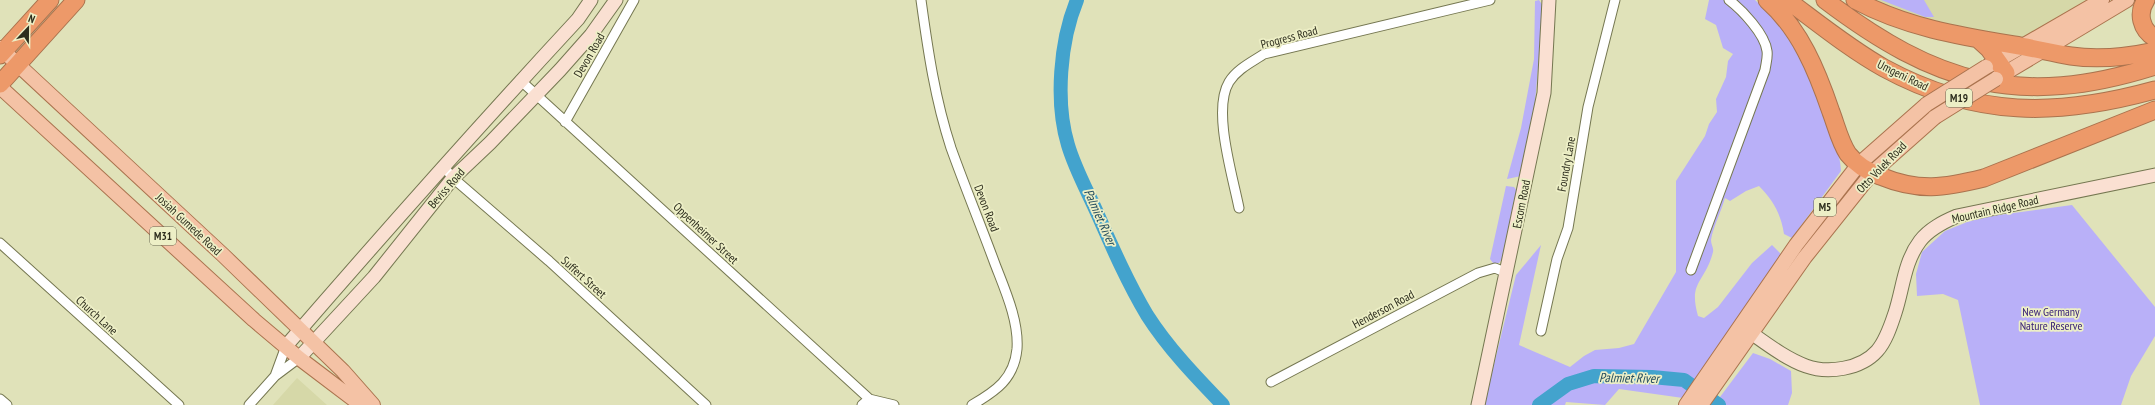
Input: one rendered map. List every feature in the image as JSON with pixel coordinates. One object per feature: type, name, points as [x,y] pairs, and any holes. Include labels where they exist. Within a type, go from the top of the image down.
[{"type":"highway","points":[[1,51],[50,0]]},
{"type":"highway","points":[[0,84],[76,0]]},
{"type":"highway","points":[[1767,0],[1777,9],[1801,42],[1818,74],[1846,149],[1865,168],[1912,187],[1956,185],[1984,178],[2155,110]]},
{"type":"highway","name":"Umgeni Road","points":[[1787,0],[1834,35],[1883,67],[1918,84],[1951,96],[2001,107],[2045,109],[2108,102],[2155,90]]},
{"type":"highway","name":"Umgeni Road","points":[[1825,0],[1902,52],[1942,70],[1985,83],[2033,86],[2081,84],[2107,80],[2155,66]]},
{"type":"highway","points":[[1855,0],[1884,14],[1918,26],[1978,39],[2072,56],[2102,58],[2131,56],[2155,51]]},
{"type":"highway","points":[[2146,0],[2141,14],[2142,22],[2144,28],[2155,38]]},
{"type":"highway","points":[[1978,39],[1996,70]]},
{"type":"main road","name":"Beviss Road","points":[[286,346],[520,80],[578,19],[591,0]]},
{"type":"main road","name":"Beviss Road","points":[[299,358],[374,276],[453,178],[536,96],[591,35],[616,0]]},
{"type":"main road","name":"Escom Road","points":[[1478,405],[1544,93],[1550,0]]},
{"type":"main road","name":"Otto Volek Road","points":[[1710,381],[1752,334],[1865,168],[1996,70],[2021,46],[2102,0]]},
{"type":"main road","name":"Otto Volek Road","points":[[1696,401],[1710,381],[1740,326],[1796,245],[1865,168],[1927,104],[1996,70],[2043,51],[2127,0]]},
{"type":"main road","name":"Josiah Gumede Road","points":[[1,51],[18,64],[344,371],[373,405]]},
{"type":"main road","name":"M31","points":[[0,87],[254,320],[299,358],[361,405]]},
{"type":"main road","name":"Mountain Ridge Road","points":[[1740,326],[1808,367],[1833,369],[1852,366],[1864,361],[1877,351],[1889,331],[1896,312],[1911,254],[1920,240],[1939,224],[1957,216],[2155,175]]},
{"type":"street","name":"Devon Road","points":[[565,122],[634,0]]},
{"type":"street","name":"Devon Road","points":[[922,0],[937,103],[952,149],[1002,284],[1015,325],[1017,347],[1015,363],[1006,380],[972,405]]},
{"type":"street","name":"Progress Road","points":[[1240,208],[1223,129],[1221,101],[1229,82],[1240,69],[1264,54],[1490,0]]},
{"type":"street","name":"Foundry Lane","points":[[1541,331],[1557,259],[1568,228],[1588,106],[1614,0]]},
{"type":"street","points":[[1691,270],[1765,70],[1767,58],[1765,43],[1756,29],[1746,15],[1729,0]]},
{"type":"street","name":"Oppenheimer Street","points":[[520,80],[869,403]]},
{"type":"street","name":"Suffert Street","points":[[444,167],[453,178],[549,261],[706,405]]},
{"type":"street","name":"Church Lane","points":[[0,243],[179,405]]},
{"type":"street","name":"Henderson Road","points":[[1271,382],[1478,272],[1495,268],[1507,273]]},
{"type":"street","name":"Beviss Road","points":[[275,376],[286,346]]},
{"type":"street","name":"Beviss Road","points":[[249,405],[275,376],[299,358]]},
{"type":"street","points":[[0,399],[7,405]]},
{"type":"street","points":[[869,403],[894,405]]},
{"type":"shaded area","points":[[1858,0],[2099,0],[2021,46]]},
{"type":"shaded area","points":[[297,378],[327,405],[273,405]]},
{"type":"green space","points":[[1539,0],[1543,6],[1535,103],[1521,176],[1507,179],[1521,128],[1534,59],[1535,1]]},
{"type":"green space","points":[[1709,0],[1755,0],[1779,25],[1797,52],[1811,81],[1835,142],[1841,171],[1792,238],[1784,234],[1781,220],[1776,208],[1759,186],[1746,191],[1730,201],[1725,198],[1712,235],[1711,243],[1713,252],[1710,262],[1696,289],[1695,304],[1698,316],[1704,318],[1718,307],[1752,263],[1772,245],[1782,255],[1683,398],[1619,389],[1605,405],[1566,402],[1565,405],[1484,405],[1516,275],[1541,245],[1519,345],[1570,367],[1584,356],[1595,350],[1619,348],[1634,344],[1676,272],[1676,181],[1705,136],[1709,124],[1717,112],[1716,99],[1726,77],[1728,61],[1733,54],[1723,48],[1716,25],[1705,19]]},
{"type":"green space","points":[[1881,0],[1924,0],[1934,17],[1925,17]]},
{"type":"green space","points":[[1506,186],[1514,187],[1517,191],[1502,259],[1499,263],[1493,263],[1490,259]]},
{"type":"green space","name":"New Germany Nature Reserve","points":[[2072,205],[2155,307],[2155,336],[2131,376],[2121,405],[1980,405],[1958,300],[1943,294],[1917,296],[1916,274],[1922,252],[1945,231],[1977,218]]},
{"type":"green space","points":[[1753,353],[1770,359],[1791,371],[1792,393],[1788,405],[1714,405]]},
{"type":"waterway","name":"Palmiet River","points":[[1077,0],[1071,16],[1063,53],[1061,72],[1064,128],[1071,154],[1121,266],[1147,315],[1173,351],[1223,405]]},
{"type":"waterway","name":"Palmiet River","points":[[1539,405],[1568,384],[1594,376],[1652,377],[1684,380],[1719,405]]}]
